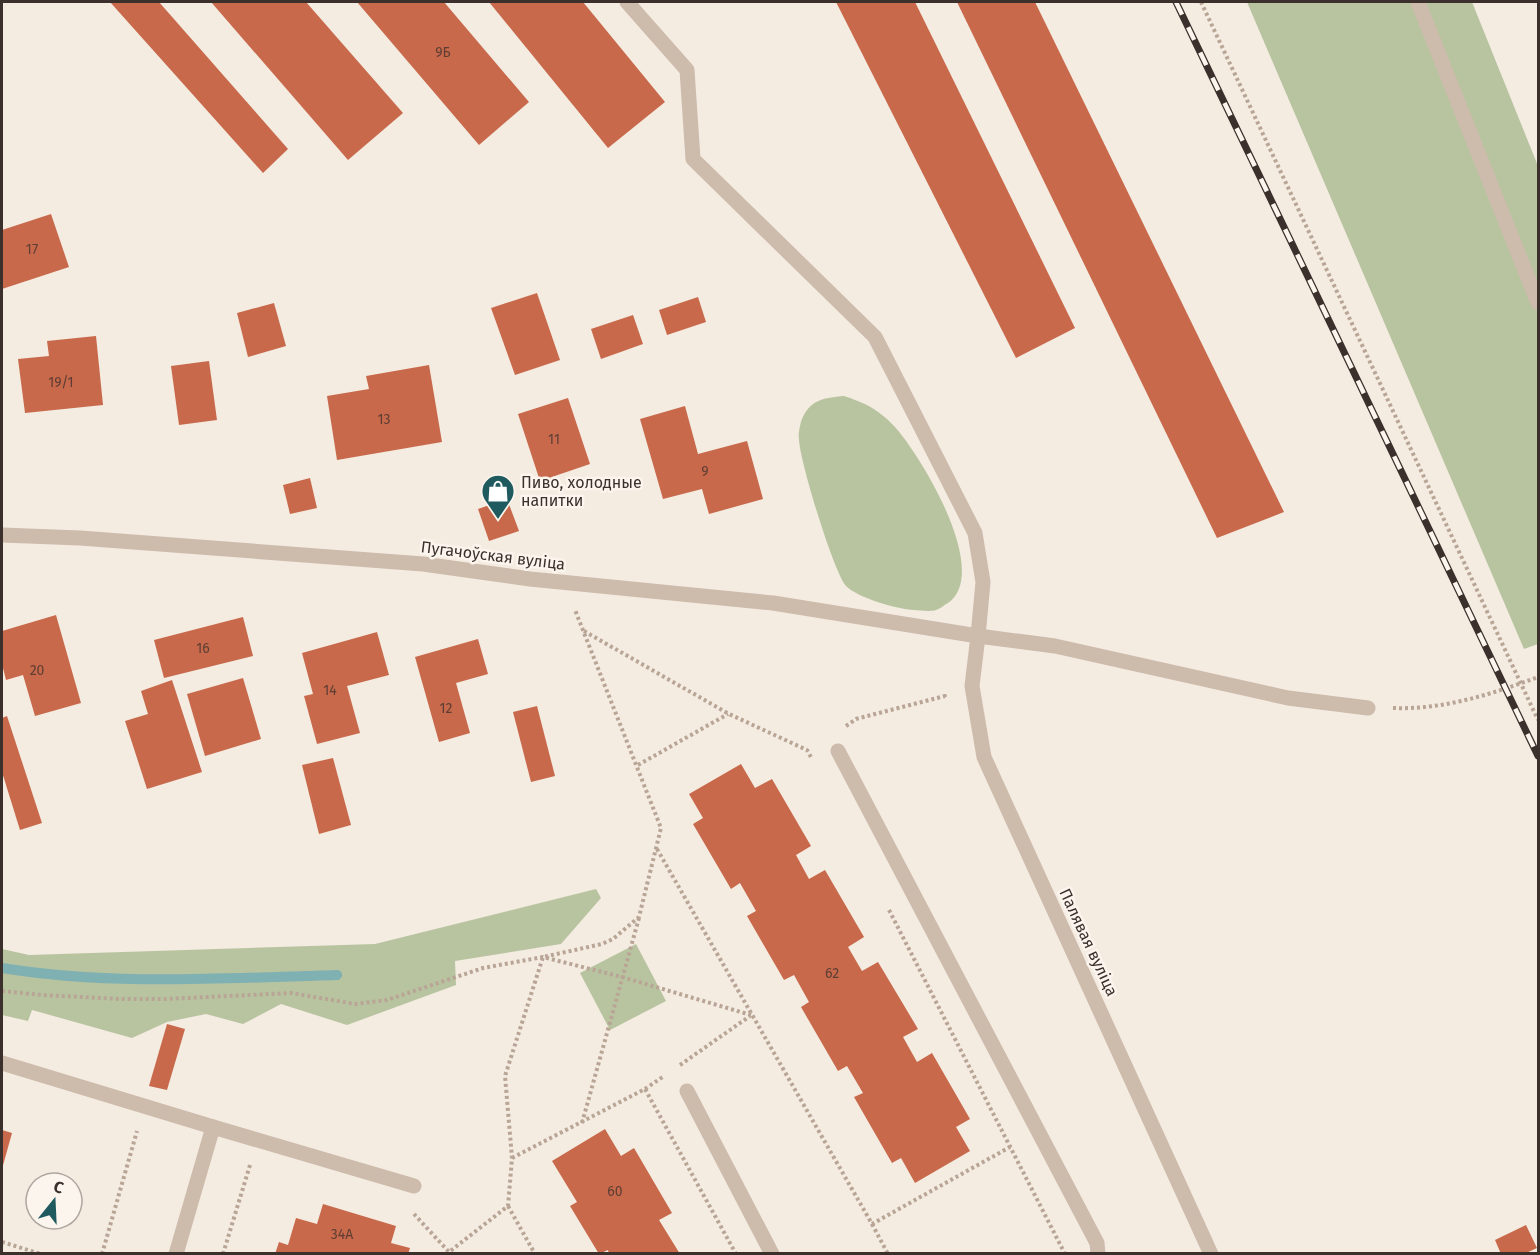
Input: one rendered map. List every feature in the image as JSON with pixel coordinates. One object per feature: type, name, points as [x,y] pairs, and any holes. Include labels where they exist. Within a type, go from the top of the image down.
[{"type":"street","name":"Палявая вуліца","points":[[627,2],[687,70],[693,159],[875,338],[975,533],[983,582],[972,686],[984,757],[1211,1254]]},
{"type":"street","points":[[1418,2],[1539,303]]},
{"type":"street","name":"Пугачоўская вуліца","points":[[2,535],[80,538],[423,564],[563,582],[773,603],[978,636],[1055,645],[1288,698],[1368,708]]},
{"type":"street","points":[[838,751],[1098,1243],[1098,1254]]},
{"type":"street","points":[[2,1063],[414,1186]]},
{"type":"street","points":[[687,1091],[772,1254]]},
{"type":"street","points":[[176,1254],[213,1127]]},
{"type":"path","points":[[1201,2],[1539,720]]},
{"type":"path","points":[[563,582],[638,765],[661,828],[582,1123]]},
{"type":"path","points":[[584,631],[729,714],[807,750],[812,760]]},
{"type":"path","points":[[1368,708],[1431,707],[1471,698],[1539,676]]},
{"type":"path","points":[[856,719],[945,696]]},
{"type":"path","points":[[638,765],[729,714]]},
{"type":"path","points":[[657,848],[888,1254]]},
{"type":"path","points":[[887,907],[1065,1254]]},
{"type":"path","points":[[2,991],[132,999],[292,993],[355,1004],[387,1000],[483,968],[602,944],[613,939],[639,917]]},
{"type":"path","points":[[543,957],[751,1015]]},
{"type":"path","points":[[535,1254],[508,1206],[512,1158],[505,1076],[543,957]]},
{"type":"path","points":[[674,1069],[751,1015]]},
{"type":"path","points":[[512,1158],[582,1123],[645,1089],[664,1076]]},
{"type":"path","points":[[645,1089],[736,1254]]},
{"type":"path","points":[[102,1254],[137,1130],[147,1133]]},
{"type":"path","points":[[872,1224],[1010,1147]]},
{"type":"path","points":[[207,1152],[261,1168]]},
{"type":"path","points":[[223,1254],[250,1165]]},
{"type":"path","points":[[404,1211],[415,1214],[449,1253],[508,1206]]},
{"type":"path","points":[[2,1242],[41,1254]]},
{"type":"green space","points":[[1247,2],[1472,2],[1538,166],[1538,644],[1524,649]]},
{"type":"green space","points":[[844,396],[871,407],[894,426],[920,461],[947,513],[957,541],[962,566],[959,588],[948,603],[934,611],[907,609],[878,602],[859,595],[846,586],[841,577],[811,491],[799,435],[804,414],[813,404],[824,399]]},
{"type":"green space","points":[[596,889],[601,898],[561,944],[455,961],[456,985],[347,1025],[281,1004],[243,1024],[206,1014],[167,1022],[132,1038],[32,1010],[28,1021],[2,1015],[2,949],[29,955],[375,944]]},
{"type":"green space","points":[[636,944],[666,1001],[610,1030],[580,973]]},
{"type":"building","points":[[110,2],[159,2],[288,149],[263,173]]},
{"type":"building","points":[[211,2],[306,2],[403,113],[348,160]]},
{"type":"building","points":[[357,2],[444,2],[529,102],[479,145]]},
{"type":"building","points":[[489,2],[583,2],[665,102],[608,148]]},
{"type":"building","points":[[836,2],[915,2],[1075,328],[1016,358]]},
{"type":"building","points":[[957,2],[1035,2],[1284,512],[1217,538]]},
{"type":"building","points":[[51,214],[69,267],[2,289],[2,230]]},
{"type":"building","points":[[537,293],[560,360],[515,375],[491,308]]},
{"type":"building","points":[[698,297],[706,322],[667,335],[659,310]]},
{"type":"building","points":[[274,303],[286,346],[248,357],[237,313]]},
{"type":"building","points":[[633,315],[643,344],[601,359],[591,329]]},
{"type":"building","points":[[96,336],[103,405],[25,413],[18,359],[49,356],[47,341]]},
{"type":"building","points":[[209,361],[217,420],[179,425],[171,366]]},
{"type":"building","points":[[429,365],[442,442],[337,460],[327,396],[369,389],[366,376]]},
{"type":"building","points":[[568,398],[590,464],[540,481],[518,414]]},
{"type":"building","points":[[685,406],[698,454],[747,441],[763,499],[709,514],[702,489],[663,499],[640,419]]},
{"type":"building","points":[[310,478],[317,508],[290,514],[283,485]]},
{"type":"building","name":"Пиво, холодные напитки","points":[[507,499],[519,531],[489,541],[478,509]]},
{"type":"building","points":[[56,615],[81,703],[35,716],[23,675],[6,680],[2,664],[2,631]]},
{"type":"building","points":[[243,617],[253,656],[164,678],[154,640]]},
{"type":"building","points":[[377,632],[389,675],[347,686],[360,733],[317,744],[304,696],[313,694],[302,653]]},
{"type":"building","points":[[478,639],[488,674],[456,683],[470,733],[439,742],[415,657]]},
{"type":"building","points":[[243,678],[261,739],[205,756],[187,694]]},
{"type":"building","points":[[172,680],[202,772],[147,789],[125,721],[148,714],[141,691]]},
{"type":"building","points":[[537,706],[555,776],[531,782],[513,712]]},
{"type":"building","points":[[7,716],[42,823],[20,830],[2,772],[2,718]]},
{"type":"building","points":[[333,758],[351,825],[319,834],[302,765]]},
{"type":"building","points":[[741,764],[755,788],[772,779],[811,846],[796,855],[809,879],[825,870],[864,937],[848,947],[862,971],[878,962],[918,1029],[903,1037],[917,1062],[932,1053],[970,1119],[956,1127],[970,1151],[915,1183],[901,1158],[892,1163],[854,1097],[863,1093],[847,1066],[838,1071],[801,1007],[809,1002],[794,975],[784,980],[747,916],[756,911],[740,883],[731,889],[693,824],[703,818],[689,794]]},
{"type":"building","points":[[167,1024],[185,1029],[167,1090],[149,1086]]},
{"type":"building","points":[[605,1129],[621,1156],[634,1148],[672,1213],[659,1220],[680,1254],[609,1254],[608,1250],[599,1254],[570,1206],[577,1202],[552,1161]]},
{"type":"building","points":[[2,1130],[12,1133],[2,1169]]},
{"type":"building","points":[[323,1204],[396,1226],[391,1243],[410,1248],[408,1254],[275,1254],[279,1242],[288,1245],[296,1218],[317,1224]]},
{"type":"building","points":[[1526,1225],[1537,1248],[1524,1254],[1501,1254],[1495,1240]]},
{"type":"waterway","points":[[2,968],[43,974],[127,979],[337,975]]},
{"type":"railway","points":[[1176,2],[1538,756]]},
{"type":"place","name":"Пиво, холодные напитки","points":[[498,520]]}]
